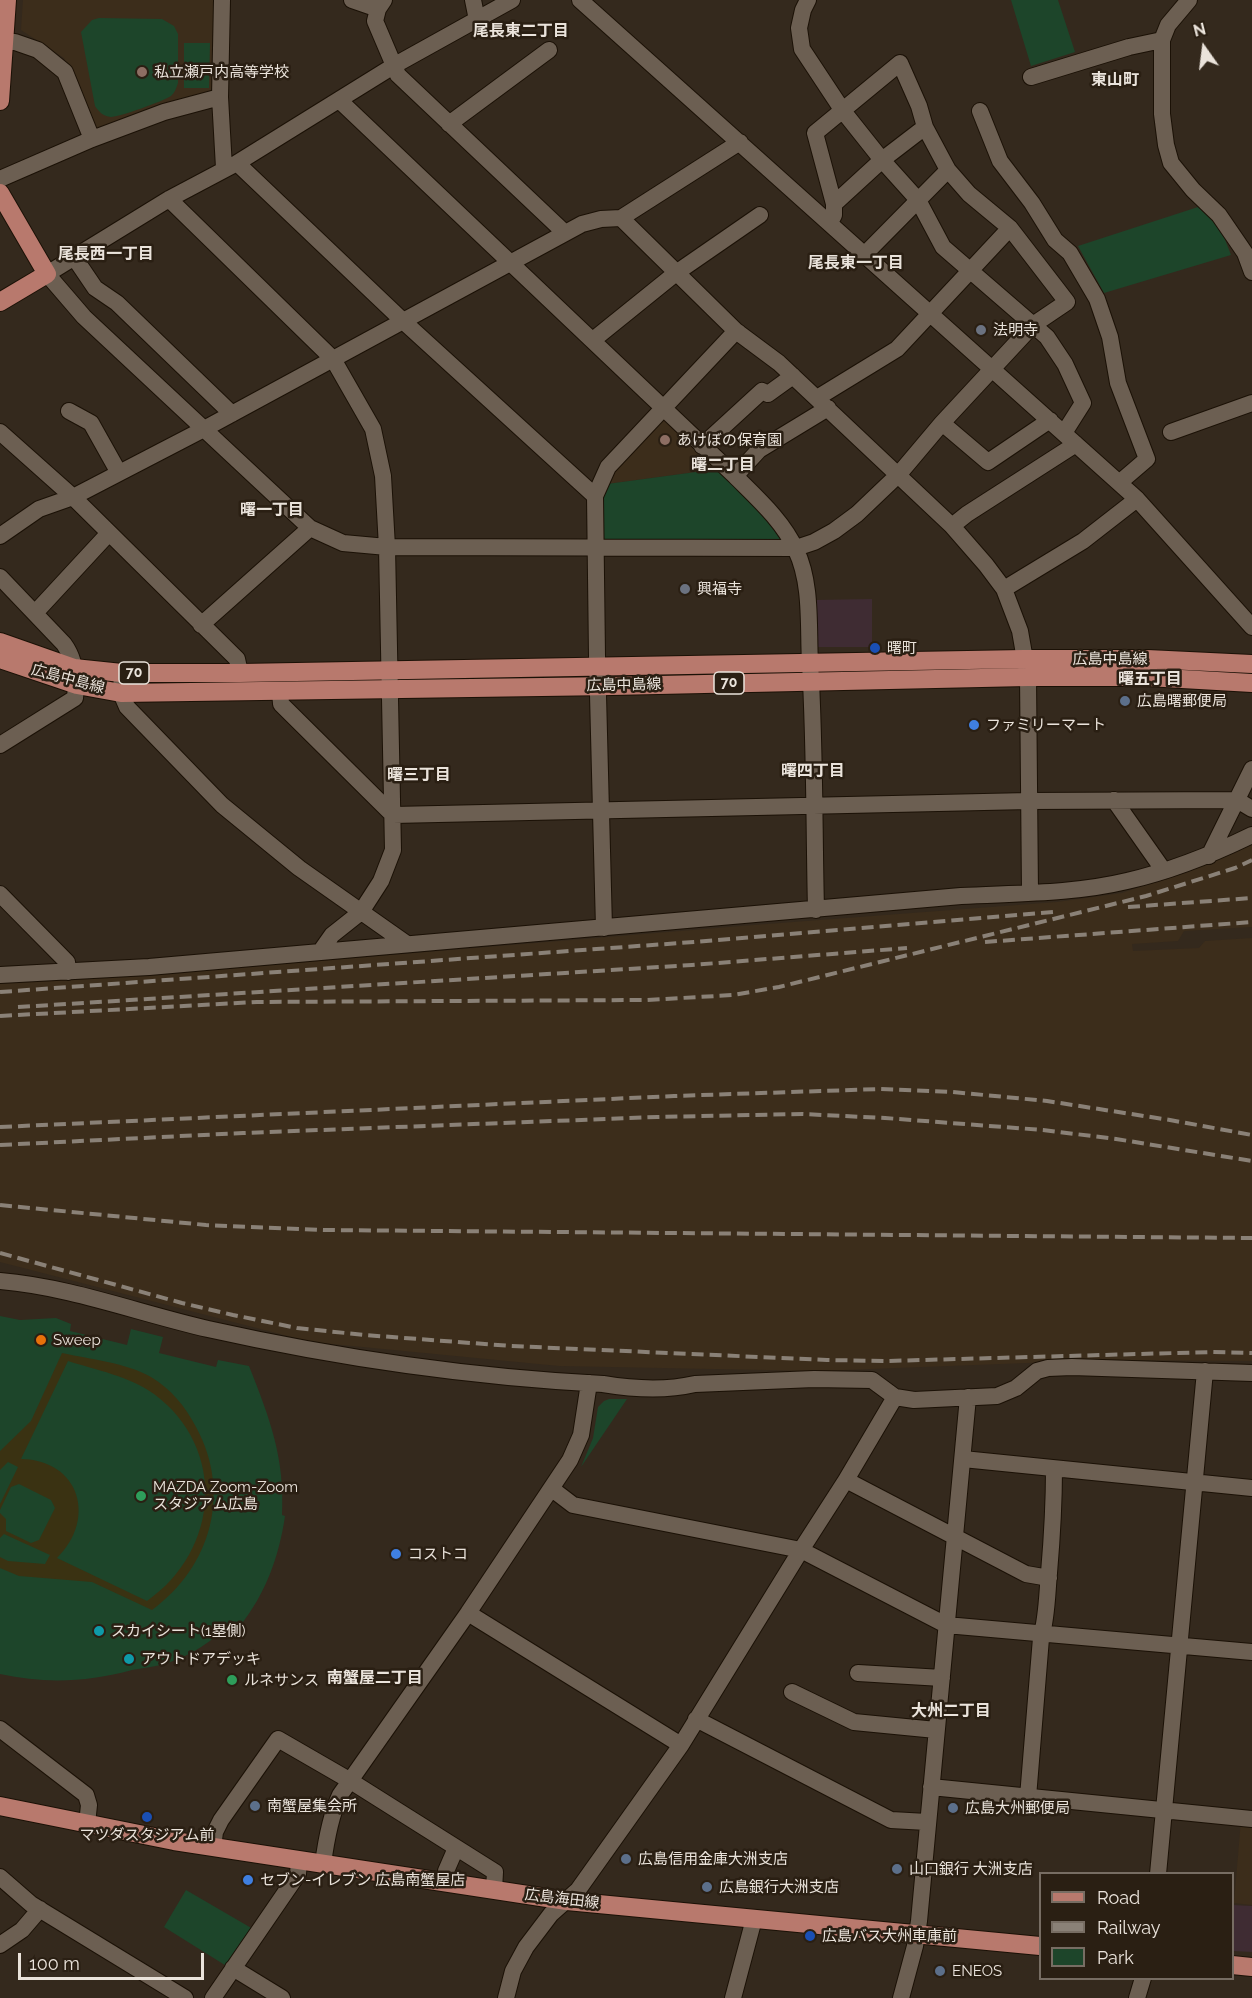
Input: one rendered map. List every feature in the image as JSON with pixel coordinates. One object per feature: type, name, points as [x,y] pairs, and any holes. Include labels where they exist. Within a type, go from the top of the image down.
[{"type":"main road","points":[[0,101],[2,42],[7,0]]},
{"type":"main road","points":[[0,193],[46,274],[0,302]]},
{"type":"main road","name":"広島中島線","points":[[0,642],[75,677],[122,673],[810,663],[1026,668],[1252,683]]},
{"type":"main road","name":"広島中島線","points":[[0,659],[75,677],[121,693],[812,681],[1147,659],[1252,664]]},
{"type":"main road","name":"広島海田線","points":[[0,1806],[213,1848],[567,1900],[1039,1946]]},
{"type":"main road","name":"広島海田線","points":[[0,1817],[87,1824]]},
{"type":"main road","points":[[1234,1965],[1252,1967]]},
{"type":"street","points":[[222,0],[220,97],[231,165],[595,496]]},
{"type":"street","points":[[352,0],[381,4],[375,21],[398,75],[565,233]]},
{"type":"street","points":[[473,0],[477,20]]},
{"type":"street","points":[[512,0],[395,65],[46,274],[84,317],[310,528],[343,543],[387,547],[796,548],[814,542],[834,531],[857,514],[898,474],[1033,325],[1066,302],[1010,228],[969,194],[948,170],[924,127],[919,106],[900,63],[815,133],[834,204],[834,215],[830,224]]},
{"type":"street","points":[[580,0],[1137,499],[1252,627]]},
{"type":"street","points":[[808,0],[799,28],[802,49],[843,111],[918,200],[943,247],[1047,337],[1065,364],[1083,404],[1070,439],[952,526]]},
{"type":"street","points":[[1189,0],[1168,26],[1162,40],[1162,114],[1166,146],[1171,163],[1193,190],[1219,215],[1245,253],[1252,272]]},
{"type":"street","points":[[1030,77],[1129,47],[1162,40]]},
{"type":"street","points":[[2,42],[15,42],[38,50],[65,72],[92,139]]},
{"type":"street","points":[[449,124],[549,50]]},
{"type":"street","points":[[0,179],[92,139],[164,112],[220,97]]},
{"type":"street","points":[[339,100],[735,476],[771,512],[796,548],[803,568],[807,597],[812,681],[816,910]]},
{"type":"street","points":[[980,111],[1000,161],[1032,203],[1055,240],[1070,253],[1096,299],[1110,336],[1118,382],[1147,459],[1119,483]]},
{"type":"street","points":[[834,204],[882,160],[924,127]]},
{"type":"street","points":[[0,536],[39,509],[73,497],[204,429],[582,224],[601,219],[621,218],[740,142]]},
{"type":"street","points":[[865,254],[948,170]]},
{"type":"street","points":[[169,199],[333,359],[373,429],[383,476],[387,547],[393,850],[381,881],[361,912],[332,935],[320,952]]},
{"type":"street","points":[[593,340],[676,273],[760,215]]},
{"type":"street","points":[[621,218],[736,331],[779,363],[952,526],[1004,589],[1020,631],[1026,668],[1030,892]]},
{"type":"street","points":[[735,476],[759,450],[897,349],[1010,228]]},
{"type":"street","points":[[74,257],[95,288],[117,303],[232,414]]},
{"type":"street","points":[[604,928],[595,496],[608,467],[736,331]]},
{"type":"street","points":[[702,446],[762,391],[768,394],[793,376]]},
{"type":"street","points":[[1171,432],[1252,403]]},
{"type":"street","points":[[69,411],[91,423],[119,473]]},
{"type":"street","points":[[942,423],[988,462],[1050,420]]},
{"type":"street","points":[[0,432],[73,497],[237,659],[240,673]]},
{"type":"street","points":[[1004,589],[1083,542],[1137,499]]},
{"type":"street","points":[[201,625],[310,528]]},
{"type":"street","points":[[35,613],[109,533]]},
{"type":"street","points":[[0,577],[69,650],[75,677],[75,698],[0,745]]},
{"type":"street","points":[[122,673],[121,693],[127,707],[222,805],[299,868],[407,944]]},
{"type":"street","points":[[280,691],[281,704],[393,815],[1114,800],[1237,800],[1252,809]]},
{"type":"street","points":[[1209,856],[1252,769]]},
{"type":"street","points":[[1114,800],[1164,871]]},
{"type":"street","points":[[0,975],[149,967],[1086,888],[1125,882],[1164,871],[1209,856],[1252,835]]},
{"type":"street","points":[[0,894],[67,962],[68,972]]},
{"type":"street","points":[[0,1281],[25,1283],[63,1291],[205,1328],[297,1348],[425,1368],[628,1388],[814,1379],[872,1380],[895,1397],[914,1400],[997,1396],[1016,1388],[1037,1371],[1048,1368],[1252,1373]]},
{"type":"street","points":[[1158,1872],[1205,1371]]},
{"type":"street","points":[[323,1864],[334,1809],[349,1780],[468,1613],[552,1489],[577,1446],[584,1423],[589,1383]]},
{"type":"street","points":[[506,1998],[513,1971],[526,1947],[551,1914],[578,1890],[681,1745],[895,1397]]},
{"type":"street","points":[[901,1998],[917,1935],[968,1397]]},
{"type":"street","points":[[963,1460],[1252,1488]]},
{"type":"street","points":[[1028,1797],[1049,1578],[1054,1469]]},
{"type":"street","points":[[846,1480],[1026,1574],[1049,1578]]},
{"type":"street","points":[[552,1489],[573,1504],[801,1550],[946,1625],[1252,1652]]},
{"type":"street","points":[[468,1613],[681,1745]]},
{"type":"street","points":[[858,1673],[942,1678]]},
{"type":"street","points":[[792,1692],[854,1722],[936,1730]]},
{"type":"street","points":[[696,1719],[891,1820],[927,1822]]},
{"type":"street","points":[[0,1729],[86,1795],[89,1805],[87,1824]]},
{"type":"street","points":[[213,1848],[215,1832],[221,1820],[278,1739],[349,1780],[495,1872],[494,1890]]},
{"type":"street","points":[[931,1787],[1252,1819]]},
{"type":"street","points":[[444,1882],[456,1848]]},
{"type":"street","points":[[213,1998],[298,1874],[299,1861]]},
{"type":"street","points":[[0,1877],[40,1909],[185,1998]]},
{"type":"street","points":[[0,1945],[22,1930],[40,1909]]},
{"type":"street","points":[[733,1998],[754,1919]]},
{"type":"street","points":[[233,1968],[282,1998]]},
{"type":"street","points":[[1137,1998],[1142,1980]]},
{"type":"shaded area","name":"私立瀬戸内高等学校","points":[[23,0],[213,0],[213,86],[209,93],[103,130],[95,127],[64,58],[21,30]]},
{"type":"shaded area","name":"あけぼの保育園","points":[[663,418],[718,469],[607,484],[613,473]]},
{"type":"shaded area","points":[[872,599],[872,647],[813,647],[813,600]]},
{"type":"shaded area","points":[[1252,841],[1252,927],[1184,931],[1178,941],[1132,944],[1133,951],[1199,948],[1205,941],[1252,938],[1252,1361],[1104,1360],[818,1371],[559,1366],[311,1342],[0,1262],[0,983],[160,974],[1057,902],[1122,893],[1203,865]]},
{"type":"shaded area","points":[[1241,1820],[1252,1822],[1252,1905],[1234,1903]]},
{"type":"shaded area","points":[[1234,1905],[1252,1906],[1252,1952],[1234,1951]]},
{"type":"green space","points":[[1011,0],[1058,0],[1075,52],[1031,66]]},
{"type":"green space","points":[[99,18],[162,19],[174,26],[178,34],[178,83],[171,96],[132,112],[111,117],[98,110],[95,106],[81,32],[92,20]]},
{"type":"green space","points":[[184,43],[210,43],[209,88],[184,88]]},
{"type":"green space","points":[[1198,207],[1221,229],[1231,255],[1104,293],[1078,246]]},
{"type":"green space","points":[[718,469],[753,501],[784,538],[782,543],[610,544],[603,538],[602,495],[607,484]]},
{"type":"green space","name":"MAZDA Zoom-Zoom スタジアム広島","points":[[0,1316],[20,1320],[56,1318],[71,1324],[70,1331],[127,1345],[131,1329],[163,1337],[159,1353],[216,1367],[218,1360],[249,1366],[274,1439],[281,1475],[282,1515],[285,1516],[270,1574],[257,1601],[240,1626],[233,1621],[201,1647],[174,1661],[116,1674],[83,1679],[50,1680],[0,1674]]},
{"type":"green space","points":[[609,1399],[627,1399],[581,1467],[593,1438],[598,1407]]},
{"type":"green space","points":[[186,1890],[253,1929],[228,1967],[164,1927]]},
{"type":"sand","points":[[62,1353],[141,1372],[165,1387],[187,1412],[207,1452],[213,1477],[210,1527],[189,1573],[152,1610],[92,1582],[19,1576],[0,1568],[0,1557],[8,1561],[45,1564],[50,1555],[4,1534],[0,1538],[0,1513],[6,1519],[6,1531],[31,1543],[39,1540],[55,1508],[51,1500],[19,1484],[11,1487],[0,1510],[0,1504],[18,1467],[8,1462],[0,1470],[0,1451],[31,1421]],"holes":[[[68,1361],[123,1378],[154,1394],[178,1416],[194,1442],[203,1470],[205,1499],[201,1527],[189,1555],[171,1580],[147,1601],[57,1558],[69,1543],[77,1526],[79,1510],[76,1494],[69,1480],[57,1469],[41,1462],[21,1459]]]},
{"type":"railway","points":[[0,1016],[257,1002],[647,1000],[733,995],[779,987],[1146,896],[1235,868],[1252,860]]},
{"type":"railway","points":[[1128,907],[1252,898]]},
{"type":"railway","points":[[0,992],[694,942],[1053,912]]},
{"type":"railway","points":[[985,942],[1252,922]]},
{"type":"railway","points":[[18,1007],[692,965],[907,948]]},
{"type":"railway","points":[[0,1127],[674,1096],[880,1089],[953,1092],[1047,1101],[1252,1135]]},
{"type":"railway","points":[[0,1145],[657,1117],[803,1114],[1043,1130],[1116,1139],[1252,1161]]},
{"type":"railway","points":[[0,1205],[206,1225],[325,1230],[1252,1238]]},
{"type":"railway","points":[[0,1253],[233,1315],[297,1328],[365,1335],[511,1346],[827,1360],[887,1361],[1212,1352],[1252,1353]]},
{"type":"place","name":"私立瀬戸内高等学校","points":[[142,72]]},
{"type":"place","name":"法明寺","points":[[981,330]]},
{"type":"place","name":"あけぼの保育園","points":[[665,440]]},
{"type":"place","name":"興福寺","points":[[685,589]]},
{"type":"place","name":"曙町","points":[[875,648]]},
{"type":"place","name":"広島曙郵便局","points":[[1125,701]]},
{"type":"place","name":"ファミリーマート","points":[[974,725]]},
{"type":"place","name":"Sweep","points":[[41,1340]]},
{"type":"place","name":"MAZDA Zoom-Zoom スタジアム広島","points":[[141,1496]]},
{"type":"place","name":"コストコ","points":[[396,1554]]},
{"type":"place","name":"スカイシート(1塁側)","points":[[99,1631]]},
{"type":"place","name":"アウトドアデッキ","points":[[129,1659]]},
{"type":"place","name":"ルネサンス","points":[[232,1680]]},
{"type":"place","name":"南蟹屋集会所","points":[[255,1806]]},
{"type":"place","name":"広島大州郵便局","points":[[953,1808]]},
{"type":"place","name":"マツダスタジアム前","points":[[147,1817]]},
{"type":"place","name":"広島信用金庫大洲支店","points":[[626,1859]]},
{"type":"place","name":"山口銀行 大洲支店","points":[[897,1869]]},
{"type":"place","name":"セブン-イレブン 広島南蟹屋店","points":[[248,1880]]},
{"type":"place","name":"広島銀行大洲支店","points":[[707,1887]]},
{"type":"place","name":"広島バス大州車庫前","points":[[810,1936]]},
{"type":"place","name":"ENEOS","points":[[940,1971]]},
{"type":"district","name":"尾長東二丁目","points":[[521,31]]},
{"type":"district","name":"東山町","points":[[1115,80]]},
{"type":"district","name":"尾長西一丁目","points":[[106,254]]},
{"type":"district","name":"尾長東一丁目","points":[[856,263]]},
{"type":"district","name":"曙二丁目","points":[[723,465]]},
{"type":"district","name":"曙一丁目","points":[[272,510]]},
{"type":"district","name":"曙五丁目","points":[[1150,679]]},
{"type":"district","name":"曙四丁目","points":[[813,771]]},
{"type":"district","name":"曙三丁目","points":[[419,775]]},
{"type":"district","name":"南蟹屋二丁目","points":[[375,1678]]},
{"type":"district","name":"大州二丁目","points":[[951,1711]]}]
